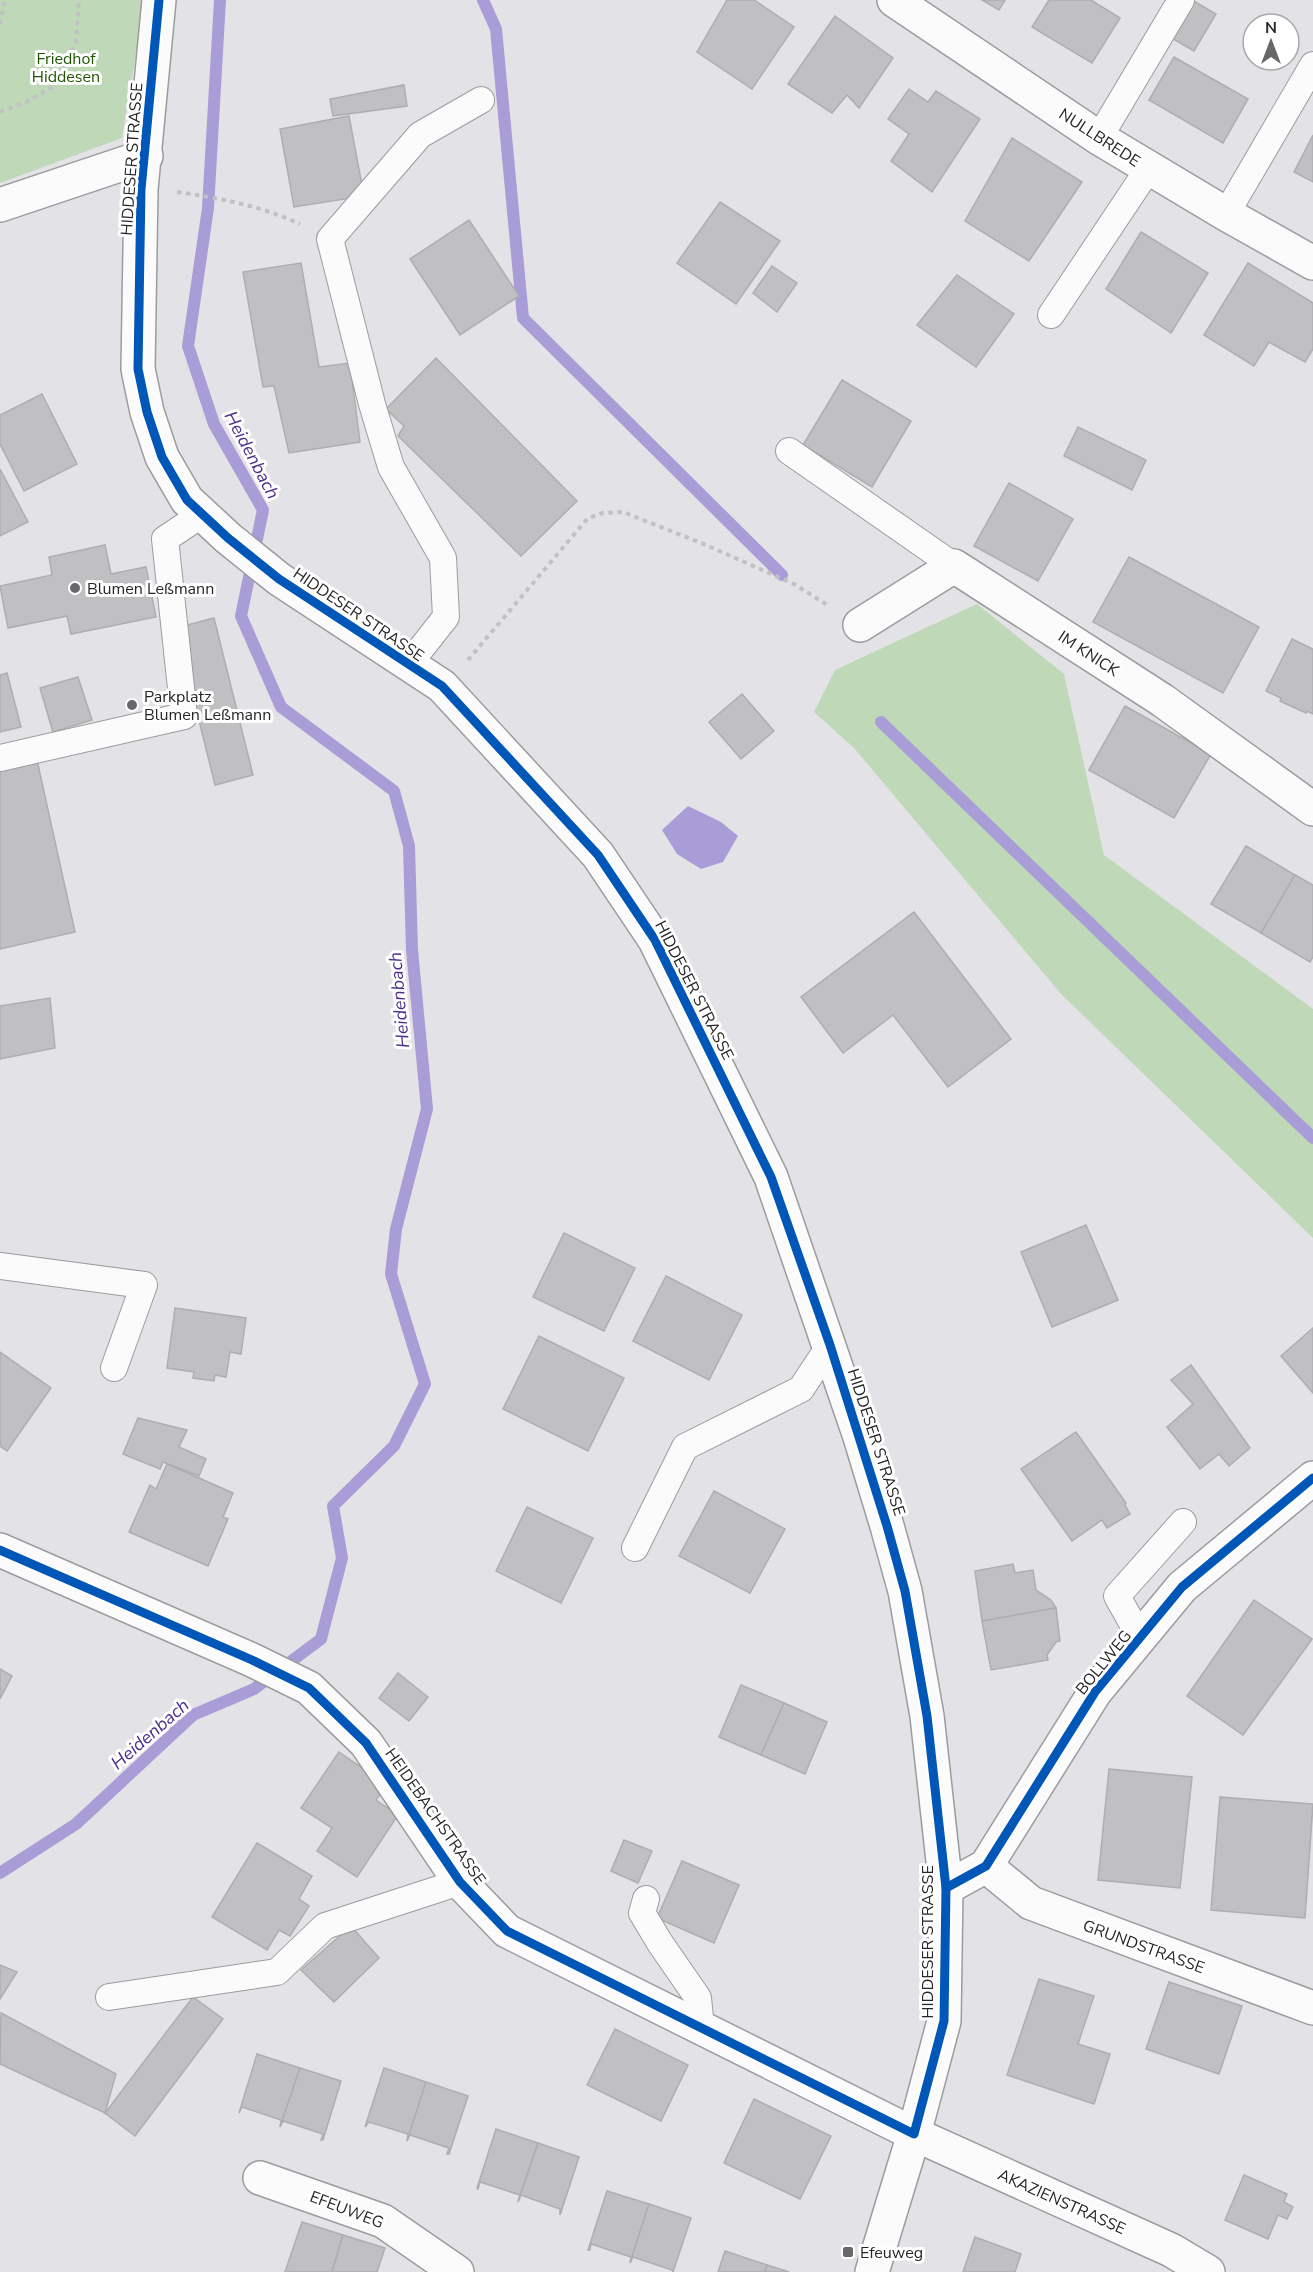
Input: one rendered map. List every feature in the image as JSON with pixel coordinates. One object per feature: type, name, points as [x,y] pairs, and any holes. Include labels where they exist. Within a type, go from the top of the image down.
[{"type":"street","name":"HIDDESER STRASSE","points":[[159,0],[146,156],[141,189],[138,369],[147,412],[162,457],[187,500],[228,538],[279,579],[442,686],[598,855],[655,940],[771,1177],[830,1345],[887,1526],[905,1591],[927,1716],[946,1887],[944,2021],[914,2134],[872,2272]]},
{"type":"street","name":"NULLBREDE","points":[[894,0],[1099,138],[1313,263]]},
{"type":"street","points":[[0,205],[146,156]]},
{"type":"street","points":[[860,625],[954,566]]},
{"type":"street","name":"IM KNICK","points":[[954,566],[1162,700],[1313,809]]},
{"type":"street","name":"BOLLWEG","points":[[986,1866],[1095,1692],[1182,1587],[1313,1478]]},
{"type":"street","name":"HEIDEBACHSTRASSE","points":[[0,1550],[252,1659],[309,1688],[366,1743],[460,1882],[507,1931],[914,2134]]},
{"type":"street","points":[[946,1887],[986,1866]]},
{"type":"street","name":"GRUNDSTRASSE","points":[[986,1866],[1030,1904],[1313,2008]]},
{"type":"street","name":"AKAZIENSTRASSE","points":[[914,2134],[1171,2250],[1208,2272]]},
{"type":"street","name":"EFEUWEG","points":[[260,2178],[383,2221],[457,2272]]},
{"type":"lane","points":[[1099,138],[1181,0]]},
{"type":"lane","points":[[1226,214],[1313,64]]},
{"type":"lane","points":[[408,665],[447,617],[444,558],[391,467],[372,404],[330,239],[420,135],[481,100]]},
{"type":"lane","points":[[1051,315],[1149,168]]},
{"type":"lane","points":[[789,451],[954,566]]},
{"type":"lane","points":[[0,758],[184,716],[165,539],[201,515]]},
{"type":"lane","points":[[0,1266],[144,1285],[114,1368]]},
{"type":"lane","points":[[635,1548],[686,1447],[801,1389],[830,1345]]},
{"type":"lane","points":[[1140,1639],[1117,1596],[1183,1522]]},
{"type":"lane","points":[[109,1997],[277,1972],[325,1926],[460,1882]]},
{"type":"lane","points":[[646,1899],[642,1913],[698,1998],[701,2028]]},
{"type":"path","points":[[0,24],[5,0]]},
{"type":"path","points":[[0,112],[26,102],[54,86],[76,43],[80,0]]},
{"type":"path","points":[[177,192],[229,200],[280,215],[330,239]]},
{"type":"path","points":[[442,686],[469,658],[588,518],[603,513],[623,512],[706,544],[794,584],[860,625]]},
{"type":"green space","name":"Friedhof Hiddesen","points":[[0,0],[141,0],[140,29],[122,138],[0,183]]},
{"type":"green space","points":[[977,604],[1064,674],[1104,855],[1313,1009],[1313,1238],[1062,995],[854,748],[814,712],[835,670]]},
{"type":"shaded area","points":[[688,806],[721,822],[738,836],[723,862],[701,869],[677,854],[662,830]]},
{"type":"building","points":[[727,0],[754,0],[794,27],[752,89],[697,52]]},
{"type":"building","points":[[982,0],[1005,0],[999,10]]},
{"type":"building","points":[[1049,0],[1091,0],[1120,18],[1092,63],[1032,27]]},
{"type":"building","points":[[1192,0],[1216,14],[1194,51],[1168,36]]},
{"type":"building","points":[[835,16],[893,58],[859,108],[847,95],[832,113],[788,84]]},
{"type":"building","points":[[1174,57],[1248,99],[1223,143],[1149,100]]},
{"type":"building","points":[[404,85],[407,106],[333,116],[330,99]]},
{"type":"building","points":[[909,89],[928,102],[936,91],[980,119],[932,192],[891,161],[909,134],[888,119]]},
{"type":"building","points":[[349,116],[364,196],[294,207],[280,129]]},
{"type":"building","points":[[1313,135],[1313,182],[1294,172]]},
{"type":"building","points":[[1012,138],[1082,182],[1029,261],[965,221]]},
{"type":"building","points":[[720,202],[780,241],[736,304],[677,263]]},
{"type":"building","points":[[469,220],[519,296],[460,335],[410,259]]},
{"type":"building","points":[[1141,232],[1208,273],[1171,333],[1106,289]]},
{"type":"building","points":[[301,263],[319,367],[350,363],[360,442],[289,453],[274,386],[263,387],[243,272]]},
{"type":"building","points":[[1248,263],[1313,303],[1313,349],[1305,362],[1269,342],[1254,366],[1204,335]]},
{"type":"building","points":[[772,266],[797,283],[777,312],[753,293]]},
{"type":"building","points":[[957,275],[1014,314],[976,367],[917,325]]},
{"type":"building","points":[[436,358],[577,501],[521,556],[398,436],[404,426],[386,409]]},
{"type":"building","points":[[842,380],[911,421],[872,487],[803,445]]},
{"type":"building","points":[[42,394],[77,464],[24,491],[0,444],[0,415]]},
{"type":"building","points":[[1078,427],[1146,460],[1132,490],[1064,456]]},
{"type":"building","points":[[0,469],[28,522],[0,536]]},
{"type":"building","points":[[1009,483],[1073,519],[1038,581],[974,546]]},
{"type":"building","name":"Blumen Leßmann","points":[[105,545],[111,574],[146,567],[156,617],[71,634],[67,616],[8,628],[0,586],[52,575],[49,557]]},
{"type":"building","points":[[1129,557],[1259,627],[1223,693],[1093,622]]},
{"type":"building","points":[[214,618],[253,775],[215,785],[176,628]]},
{"type":"building","points":[[1292,639],[1313,649],[1313,714],[1280,701],[1281,698],[1266,691]]},
{"type":"building","points":[[7,673],[21,727],[0,732],[0,675]]},
{"type":"building","points":[[78,677],[92,720],[53,732],[40,688]]},
{"type":"building","points":[[742,694],[774,731],[741,759],[709,722]]},
{"type":"building","points":[[1125,706],[1211,754],[1174,818],[1089,770]]},
{"type":"building","points":[[37,760],[75,932],[0,949],[0,768]]},
{"type":"building","points":[[1246,846],[1295,875],[1261,933],[1211,904]]},
{"type":"building","points":[[1295,875],[1313,885],[1313,957],[1310,962],[1261,933]]},
{"type":"building","points":[[914,912],[1011,1039],[948,1087],[893,1015],[843,1053],[801,997]]},
{"type":"building","points":[[50,998],[55,1048],[0,1059],[0,1006]]},
{"type":"building","points":[[1086,1225],[1118,1300],[1052,1327],[1021,1252]]},
{"type":"building","points":[[564,1233],[635,1268],[604,1331],[533,1297]]},
{"type":"building","points":[[666,1276],[742,1315],[709,1380],[633,1341]]},
{"type":"building","points":[[175,1308],[246,1318],[241,1354],[230,1352],[226,1377],[215,1375],[214,1381],[193,1378],[194,1372],[167,1368]]},
{"type":"building","points":[[1313,1328],[1313,1393],[1281,1356]]},
{"type":"building","points":[[539,1336],[624,1378],[588,1451],[503,1409]]},
{"type":"building","points":[[0,1352],[51,1388],[7,1451],[0,1446]]},
{"type":"building","points":[[1191,1365],[1250,1448],[1229,1466],[1219,1454],[1200,1469],[1167,1427],[1193,1404],[1171,1380]]},
{"type":"building","points":[[138,1418],[187,1430],[179,1447],[206,1459],[199,1476],[163,1462],[160,1469],[123,1454]]},
{"type":"building","points":[[1076,1432],[1126,1503],[1130,1514],[1107,1528],[1102,1520],[1072,1541],[1021,1469]]},
{"type":"building","points":[[167,1464],[233,1493],[223,1517],[228,1519],[208,1566],[129,1532],[150,1485],[156,1489]]},
{"type":"building","points":[[714,1491],[785,1529],[750,1593],[679,1556]]},
{"type":"building","points":[[527,1507],[593,1538],[561,1603],[496,1571]]},
{"type":"building","points":[[1013,1564],[1015,1573],[1033,1570],[1036,1590],[1051,1600],[1056,1608],[982,1621],[975,1571]]},
{"type":"building","points":[[1254,1600],[1312,1639],[1243,1735],[1187,1696]]},
{"type":"building","points":[[1056,1608],[1060,1641],[1056,1642],[1047,1655],[1048,1660],[991,1670],[982,1621]]},
{"type":"building","points":[[0,1669],[12,1676],[0,1699]]},
{"type":"building","points":[[398,1673],[428,1697],[409,1721],[379,1698]]},
{"type":"building","points":[[741,1685],[784,1703],[761,1755],[719,1737]]},
{"type":"building","points":[[784,1703],[827,1722],[805,1774],[761,1755]]},
{"type":"building","points":[[339,1752],[387,1785],[376,1800],[398,1815],[357,1877],[317,1851],[332,1828],[301,1808]]},
{"type":"building","points":[[1109,1769],[1192,1777],[1180,1888],[1098,1880]]},
{"type":"building","points":[[1220,1797],[1313,1804],[1305,1918],[1211,1910]]},
{"type":"building","points":[[624,1840],[652,1851],[638,1883],[611,1871]]},
{"type":"building","points":[[257,1843],[312,1876],[299,1899],[309,1906],[290,1936],[279,1930],[267,1950],[212,1917]]},
{"type":"building","points":[[682,1861],[739,1885],[714,1943],[657,1918]]},
{"type":"building","points":[[351,1926],[379,1958],[334,2002],[301,1970]]},
{"type":"building","points":[[0,1965],[17,1972],[0,1999]]},
{"type":"building","points":[[1039,1979],[1094,1996],[1078,2044],[1110,2054],[1094,2104],[1007,2075]]},
{"type":"building","points":[[1169,1982],[1242,2006],[1219,2074],[1146,2049]]},
{"type":"building","points":[[193,1997],[223,2019],[135,2136],[105,2113]]},
{"type":"building","points":[[1,2013],[116,2074],[105,2113],[0,2064]]},
{"type":"building","points":[[615,2029],[688,2065],[661,2121],[587,2085]]},
{"type":"building","points":[[257,2054],[300,2068],[280,2127],[281,2120],[242,2107],[239,2113]]},
{"type":"building","points":[[300,2068],[341,2081],[323,2140],[321,2140],[323,2134],[283,2121],[280,2127]]},
{"type":"building","points":[[384,2068],[426,2082],[407,2141],[408,2134],[369,2122],[365,2127]]},
{"type":"building","points":[[426,2082],[468,2096],[449,2154],[447,2154],[449,2148],[410,2135],[407,2141]]},
{"type":"building","points":[[754,2099],[831,2136],[800,2199],[724,2163]]},
{"type":"building","points":[[496,2129],[538,2143],[518,2202],[520,2195],[480,2182],[477,2188]]},
{"type":"building","points":[[538,2143],[579,2157],[560,2215],[560,2209],[521,2195],[518,2202]]},
{"type":"building","points":[[1244,2175],[1287,2194],[1284,2202],[1293,2207],[1287,2219],[1278,2215],[1268,2239],[1225,2220]]},
{"type":"building","points":[[607,2191],[649,2204],[630,2263],[631,2257],[591,2244],[588,2250]]},
{"type":"building","points":[[649,2204],[691,2218],[673,2272],[633,2257],[630,2263]]},
{"type":"building","points":[[302,2222],[343,2235],[332,2272],[285,2272]]},
{"type":"building","points":[[343,2235],[385,2248],[377,2272],[332,2272]]},
{"type":"building","points":[[975,2237],[1021,2254],[1015,2272],[963,2272]]},
{"type":"building","points":[[725,2251],[767,2265],[765,2272],[718,2272]]},
{"type":"building","points":[[767,2265],[789,2272],[765,2272]]},
{"type":"waterway","name":"Heidenbach","points":[[0,1873],[76,1824],[193,1715],[254,1689],[321,1639],[342,1558],[333,1506],[394,1446],[425,1384],[391,1274],[396,1229],[427,1109],[412,950],[409,846],[394,791],[281,707],[241,616],[263,510],[214,424],[188,346],[208,208],[220,0]]},
{"type":"waterway","points":[[483,0],[496,29],[523,318],[782,575]]},
{"type":"waterway","points":[[881,722],[1313,1138]]},
{"type":"cycle path","points":[[0,1550],[252,1660],[309,1688],[366,1743],[460,1882],[507,1931],[914,2134],[944,2021],[946,1888],[927,1716],[905,1591],[887,1526],[830,1345],[771,1177],[655,940],[598,855],[442,686],[279,579],[228,538],[187,500],[162,457],[147,412],[138,369],[141,189],[159,0]]},
{"type":"cycle path","points":[[946,1888],[986,1866],[1095,1692],[1182,1587],[1313,1478]]},
{"type":"place","name":"Blumen Leßmann","points":[[75,588]]},
{"type":"place","name":"Parkplatz Blumen Leßmann","points":[[132,705]]},
{"type":"place","name":"Efeuweg","points":[[848,2252]]}]
